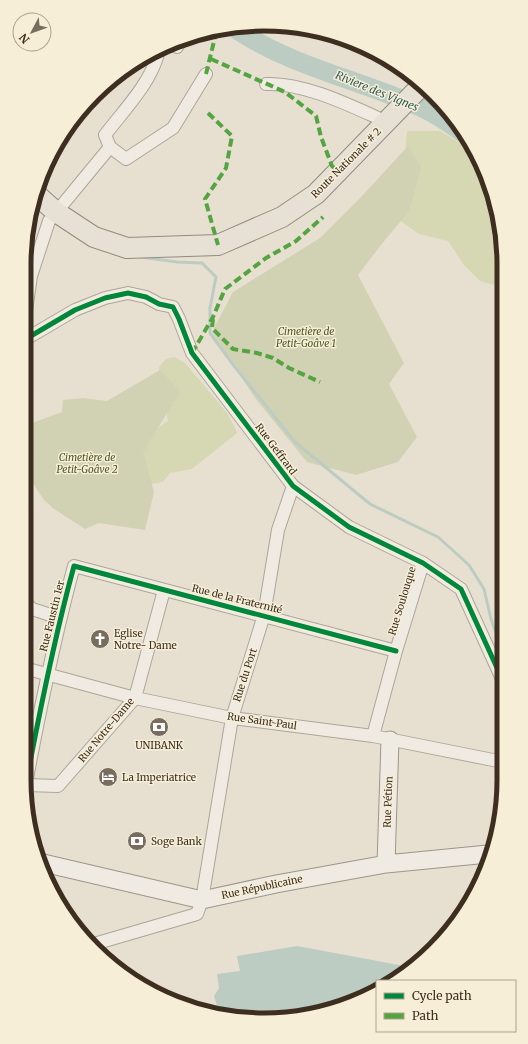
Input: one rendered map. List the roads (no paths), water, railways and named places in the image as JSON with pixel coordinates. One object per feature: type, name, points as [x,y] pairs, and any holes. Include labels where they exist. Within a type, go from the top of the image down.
[{"type":"main road","name":"Route Nationale # 2","points":[[40,199],[53,216],[94,237],[127,248],[218,245],[282,217],[316,194],[418,89]]},
{"type":"street","points":[[157,57],[154,67],[138,92],[105,135],[110,146],[126,158],[173,128],[206,74]]},
{"type":"street","points":[[266,84],[276,83],[302,88],[388,121]]},
{"type":"street","points":[[31,276],[53,216],[110,146]]},
{"type":"street","name":"Rue Geffrard","points":[[31,336],[75,310],[112,296],[128,293],[146,297],[158,304],[173,308],[179,319],[192,353],[292,486],[349,526],[423,563],[461,588],[497,668]]},
{"type":"street","name":"Rue du Port","points":[[200,907],[232,718],[264,615],[278,530],[292,486]]},
{"type":"street","name":"Rue Soulouque","points":[[374,736],[396,650],[423,563]]},
{"type":"street","name":"Rue de la Fraternité","points":[[74,566],[396,650]]},
{"type":"street","name":"Rue Faustin 1er","points":[[31,760],[47,674],[74,566]]},
{"type":"street","name":"Rue Notre-Dame","points":[[31,787],[58,786],[135,698],[164,590]]},
{"type":"street","points":[[31,608],[60,618]]},
{"type":"street","name":"Rue Saint-Paul","points":[[31,670],[135,698],[232,718],[374,736],[497,761]]},
{"type":"street","name":"Rue Pétion","points":[[386,864],[390,740]]},
{"type":"street","name":"Rue Républicaine","points":[[47,864],[200,907],[276,884],[386,864],[485,854]]},
{"type":"street","points":[[97,943],[200,907]]},
{"type":"waterway","name":"Riviere des Vignes","points":[[241,32],[279,53],[420,107],[451,125]]},
{"type":"waterway","points":[[141,257],[177,262],[202,263],[216,277],[210,308],[210,333],[234,366],[295,442],[370,504],[438,537],[469,565],[484,589],[491,619],[497,636]]},
{"type":"place","name":"Eglise Notre- Dame","points":[[100,639]]},
{"type":"place","name":"UNIBANK","points":[[159,727]]},
{"type":"place","name":"La Imperiatrice","points":[[108,777]]},
{"type":"place","name":"Soge Bank","points":[[137,841]]},
{"type":"park label","name":"Cimetière de Petit-Goâve 1","points":[[306,336]]},
{"type":"park label","name":"Cimetière de Petit-Goâve 2","points":[[87,462]]}]
